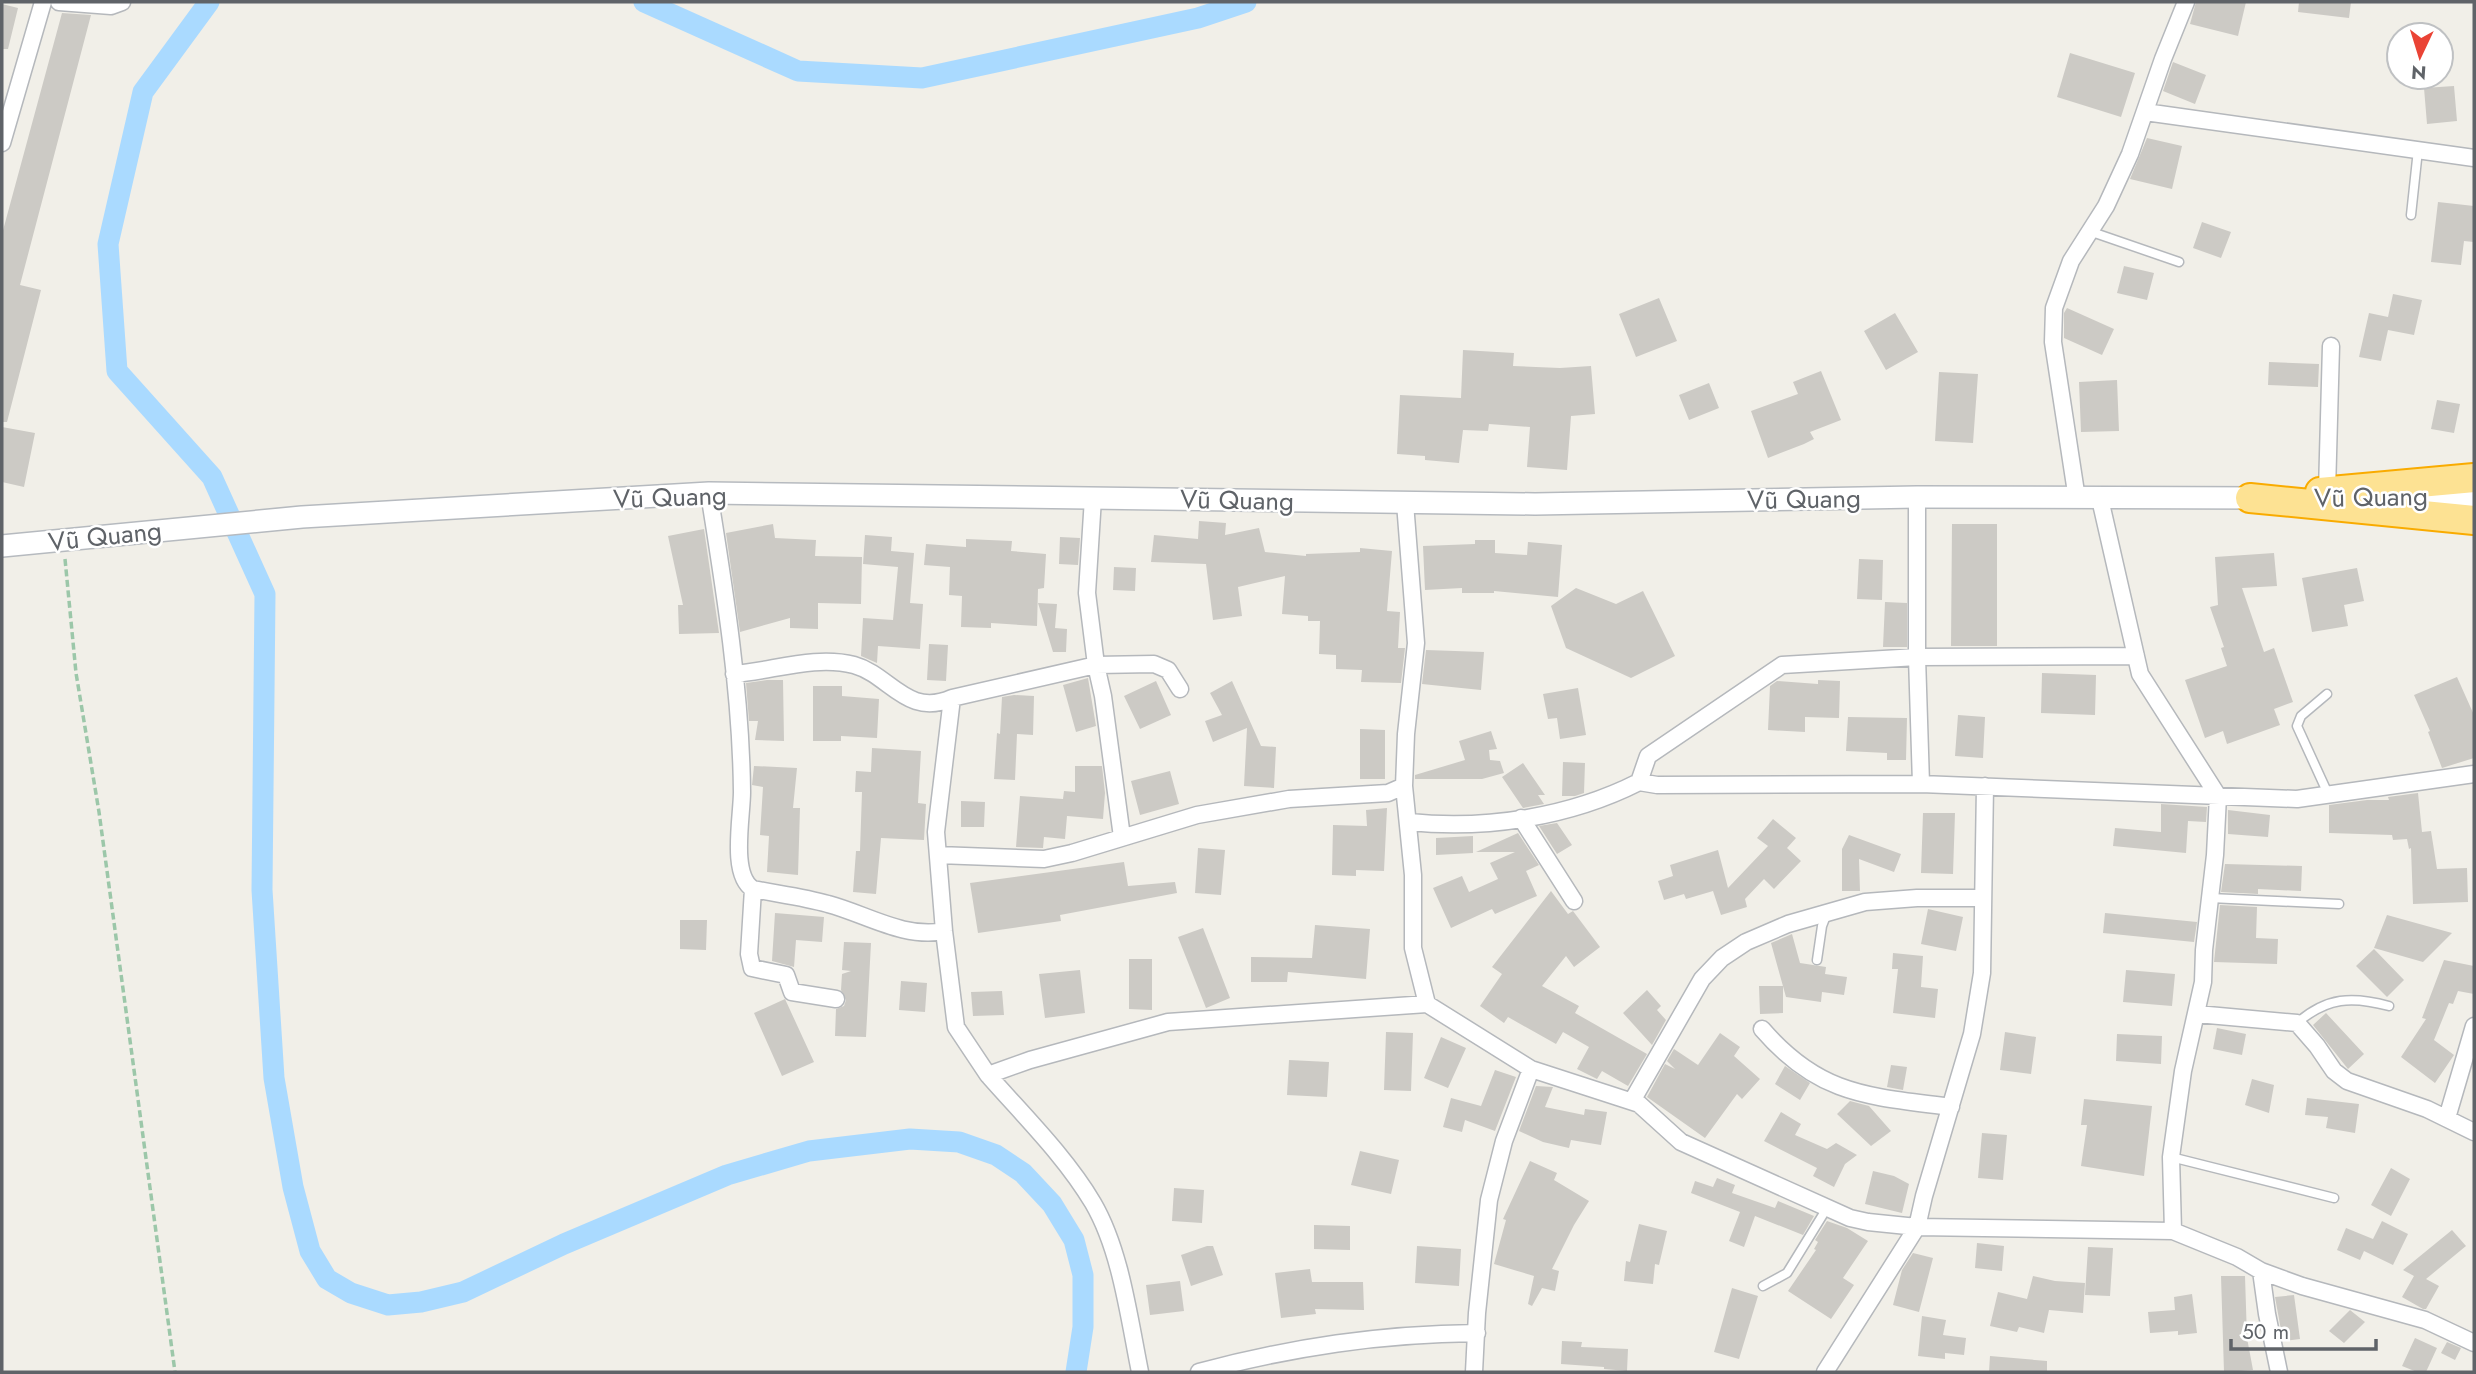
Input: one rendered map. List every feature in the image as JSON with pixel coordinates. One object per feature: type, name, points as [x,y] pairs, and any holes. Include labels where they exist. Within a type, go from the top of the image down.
[{"type":"highway","points":[[2250,498],[2474,478]]},
{"type":"highway","points":[[2250,498],[2474,520]]},
{"type":"main road","name":"Vũ Quang","points":[[2,546],[302,516],[709,493],[1535,504],[1917,497],[2100,499],[2474,496]]},
{"type":"street","points":[[2,143],[43,2]]},
{"type":"street","points":[[59,2],[111,6],[122,2]]},
{"type":"street","points":[[2077,499],[2053,342],[2054,308],[2063,276],[2113,193],[2186,2]]},
{"type":"street","points":[[2145,112],[2474,158]]},
{"type":"street","points":[[2327,491],[2331,346]]},
{"type":"street","points":[[709,493],[726,597],[734,674],[742,763],[740,873],[746,885],[753,890],[828,904],[913,932],[944,931]]},
{"type":"street","points":[[1917,497],[1917,657],[1921,784]]},
{"type":"street","points":[[1093,498],[1087,593],[1122,837]]},
{"type":"street","points":[[2100,499],[2140,674],[2218,796],[2203,982],[2183,1071],[2171,1157],[2173,1231]]},
{"type":"street","points":[[1405,503],[1416,643],[1406,734],[1404,786],[1413,875],[1413,948],[1427,1004]]},
{"type":"street","points":[[1640,782],[1648,756],[1782,665],[1917,657],[2136,656]]},
{"type":"street","points":[[734,674],[767,671],[810,662],[853,665],[868,671],[910,699],[929,703],[1096,665],[1154,664],[1168,670],[1180,690]]},
{"type":"street","points":[[952,698],[936,832],[944,931],[956,1027],[988,1075],[1059,1155],[1094,1204],[1112,1247],[1140,1372]]},
{"type":"street","points":[[1409,822],[1435,826],[1470,825],[1521,818],[1605,797],[1640,782],[1657,785],[1921,784],[2297,799],[2474,774]]},
{"type":"street","points":[[939,855],[1044,859],[1197,815],[1289,799],[1388,793],[1404,786]]},
{"type":"street","points":[[1831,1370],[1917,1227],[1972,1034],[1982,973],[1985,786]]},
{"type":"street","points":[[1521,818],[1574,901]]},
{"type":"street","points":[[753,890],[749,954],[752,968],[786,975],[792,992],[836,999]]},
{"type":"street","points":[[1632,1101],[1697,985],[1721,958],[1746,942],[1788,924],[1881,900],[1983,898]]},
{"type":"street","points":[[988,1075],[1030,1060],[1168,1022],[1427,1004],[1531,1069],[1639,1104],[1681,1142],[1827,1208],[1868,1222],[1917,1227],[2173,1231],[2237,1257],[2261,1271],[2302,1286],[2425,1320],[2474,1343]]},
{"type":"street","points":[[2197,1014],[2297,1023],[2334,1071],[2347,1081],[2447,1118],[2474,1132]]},
{"type":"street","points":[[2447,1118],[2474,1026]]},
{"type":"street","points":[[1762,1029],[1803,1069],[1833,1084],[1873,1096],[1951,1107]]},
{"type":"street","points":[[1474,1372],[1493,1178],[1531,1069]]},
{"type":"street","points":[[2261,1271],[2279,1372]]},
{"type":"street","points":[[1199,1372],[1261,1356],[1356,1339],[1477,1333]]},
{"type":"street","points":[[1261,1356],[1264,1372]]},
{"type":"lane","points":[[2411,215],[2418,150]]},
{"type":"lane","points":[[2089,231],[2179,262]]},
{"type":"lane","points":[[2327,694],[2301,716],[2297,726],[2329,796]]},
{"type":"lane","points":[[2210,898],[2339,904]]},
{"type":"lane","points":[[1817,960],[1822,926],[1827,913]]},
{"type":"lane","points":[[2297,1023],[2319,1007],[2339,1001],[2368,1000],[2389,1006]]},
{"type":"lane","points":[[2171,1157],[2334,1198]]},
{"type":"lane","points":[[1763,1286],[1787,1273],[1827,1208]]},
{"type":"path","points":[[64,540],[76,673],[99,812],[175,1372]]},
{"type":"building","points":[[2196,2],[2246,2],[2238,36],[2190,24]]},
{"type":"building","points":[[2299,2],[2351,2],[2349,18],[2298,12]]},
{"type":"building","points":[[2,4],[18,8],[8,49],[2,49]]},
{"type":"building","points":[[62,13],[91,15],[20,285],[41,290],[7,422],[2,422],[2,234]]},
{"type":"building","points":[[2070,53],[2135,73],[2121,117],[2057,97]]},
{"type":"building","points":[[2173,62],[2206,75],[2195,104],[2163,91]]},
{"type":"building","points":[[2424,91],[2454,91],[2457,121],[2427,124]]},
{"type":"building","points":[[2147,138],[2182,146],[2172,189],[2130,179]]},
{"type":"building","points":[[2438,202],[2474,206],[2474,242],[2464,241],[2461,265],[2431,262]]},
{"type":"building","points":[[2202,222],[2231,232],[2221,258],[2193,248]]},
{"type":"building","points":[[2124,266],[2154,273],[2147,300],[2117,293]]},
{"type":"building","points":[[2393,294],[2422,300],[2414,335],[2388,330],[2381,361],[2359,357],[2369,313],[2388,317]]},
{"type":"building","points":[[1659,298],[1677,341],[1636,357],[1619,314]]},
{"type":"building","points":[[2067,308],[2114,329],[2102,355],[2064,338],[2064,313]]},
{"type":"building","points":[[1895,313],[1918,352],[1886,370],[1864,331]]},
{"type":"building","points":[[1463,350],[1514,353],[1513,366],[1591,366],[1595,414],[1571,416],[1567,470],[1527,467],[1530,427],[1489,424],[1488,431],[1463,430],[1459,463],[1397,454],[1400,395],[1461,398]]},
{"type":"building","points":[[2269,362],[2319,364],[2318,387],[2268,385]]},
{"type":"building","points":[[1821,371],[1841,420],[1810,432],[1814,439],[1768,458],[1751,411],[1798,394],[1793,382]]},
{"type":"building","points":[[1939,372],[1978,374],[1973,443],[1935,441]]},
{"type":"building","points":[[2117,380],[2119,431],[2081,432],[2079,382]]},
{"type":"building","points":[[1709,383],[1719,408],[1689,420],[1679,395]]},
{"type":"building","points":[[2437,400],[2460,404],[2454,433],[2431,429]]},
{"type":"building","points":[[2,427],[35,433],[24,487],[2,482]]},
{"type":"building","points":[[1199,521],[1226,523],[1225,535],[1259,528],[1265,552],[1306,556],[1360,552],[1360,548],[1392,551],[1387,611],[1400,612],[1398,648],[1405,648],[1401,683],[1361,682],[1362,670],[1336,669],[1336,655],[1319,654],[1320,621],[1308,621],[1308,616],[1282,614],[1285,576],[1238,587],[1242,616],[1213,620],[1206,564],[1151,562],[1154,535],[1198,539]]},
{"type":"building","points":[[773,524],[775,538],[816,540],[815,556],[862,557],[861,604],[818,603],[818,629],[790,628],[790,618],[740,632],[726,533]]},
{"type":"building","points":[[1952,524],[1997,524],[1997,646],[1951,646]]},
{"type":"building","points":[[704,529],[719,633],[679,634],[678,605],[683,605],[668,536]]},
{"type":"building","points":[[865,535],[892,537],[891,551],[914,553],[910,603],[923,604],[920,649],[878,646],[877,663],[861,656],[863,618],[893,620],[898,567],[863,564]]},
{"type":"building","points":[[1060,537],[1080,538],[1078,565],[1059,564]]},
{"type":"building","points":[[966,539],[1012,541],[1011,551],[1046,554],[1044,588],[1038,589],[1037,626],[991,623],[991,628],[961,627],[962,596],[949,595],[950,567],[924,565],[926,544],[966,547]]},
{"type":"building","points":[[1475,540],[1495,540],[1495,553],[1527,555],[1528,542],[1562,545],[1558,597],[1494,591],[1462,593],[1462,588],[1425,590],[1423,546],[1475,544]]},
{"type":"building","points":[[2274,553],[2277,586],[2242,588],[2264,652],[2274,648],[2293,702],[2274,709],[2280,725],[2227,744],[2223,731],[2205,738],[2185,680],[2227,666],[2221,648],[2224,647],[2210,607],[2218,605],[2215,557]]},
{"type":"building","points":[[1859,559],[1883,560],[1882,600],[1857,599]]},
{"type":"building","points":[[1114,567],[1136,568],[1135,591],[1113,590]]},
{"type":"building","points":[[2357,568],[2364,601],[2344,605],[2348,626],[2312,632],[2302,578]]},
{"type":"building","points":[[1576,588],[1616,604],[1643,591],[1675,656],[1631,678],[1566,648],[1551,606]]},
{"type":"building","points":[[1885,602],[1907,603],[1907,647],[1883,647]]},
{"type":"building","points":[[1038,603],[1057,604],[1055,628],[1067,629],[1066,652],[1053,652]]},
{"type":"building","points":[[929,644],[948,645],[946,681],[927,680]]},
{"type":"building","points":[[1426,650],[1484,652],[1481,690],[1422,684]]},
{"type":"building","points":[[2042,673],[2096,675],[2095,715],[2041,713]]},
{"type":"building","points":[[2457,677],[2474,715],[2474,758],[2442,768],[2414,695]]},
{"type":"building","points":[[1088,678],[1096,726],[1076,732],[1063,685]]},
{"type":"building","points":[[783,680],[784,741],[755,740],[758,721],[749,721],[746,683]]},
{"type":"building","points":[[1818,680],[1840,681],[1839,718],[1805,717],[1805,732],[1768,730],[1770,686],[1777,681],[1818,684]]},
{"type":"building","points":[[1156,681],[1171,715],[1140,729],[1124,696]]},
{"type":"building","points":[[1232,681],[1261,746],[1276,747],[1274,788],[1244,786],[1247,728],[1213,742],[1205,721],[1222,715],[1210,693]]},
{"type":"building","points":[[813,686],[842,686],[842,696],[879,699],[877,738],[841,736],[841,741],[813,741]]},
{"type":"building","points":[[1578,688],[1586,735],[1560,739],[1557,718],[1548,719],[1543,694]]},
{"type":"building","points":[[1034,696],[1033,735],[1017,734],[1015,780],[994,779],[1002,697]]},
{"type":"building","points":[[1958,715],[1985,717],[1983,758],[1955,756]]},
{"type":"building","points":[[1848,717],[1907,718],[1906,760],[1887,760],[1887,753],[1846,751]]},
{"type":"building","points":[[1360,729],[1385,730],[1385,779],[1360,779]]},
{"type":"building","points":[[1491,731],[1497,749],[1489,750],[1490,760],[1500,761],[1504,773],[1482,779],[1415,779],[1415,775],[1465,760],[1459,741]]},
{"type":"building","points":[[872,748],[921,751],[918,803],[926,804],[924,840],[881,838],[876,894],[853,892],[856,851],[860,851],[862,792],[855,792],[856,771],[871,772]]},
{"type":"building","points":[[1563,762],[1585,763],[1584,793],[1562,796]]},
{"type":"building","points":[[1523,763],[1545,795],[1538,795],[1544,804],[1523,808],[1502,777]]},
{"type":"building","points":[[754,766],[797,768],[793,808],[800,808],[798,875],[767,872],[769,836],[760,835],[763,787],[752,785]]},
{"type":"building","points":[[1075,766],[1102,766],[1105,793],[1103,819],[1067,816],[1065,839],[1044,837],[1043,848],[1016,847],[1020,796],[1063,799],[1064,791],[1075,792]]},
{"type":"building","points":[[1170,771],[1179,804],[1140,815],[1131,781]]},
{"type":"building","points":[[2418,793],[2422,832],[2431,831],[2437,869],[2467,868],[2468,902],[2413,904],[2411,848],[2409,849],[2407,839],[2393,840],[2392,835],[2329,833],[2329,805],[2389,800],[2388,797]]},
{"type":"building","points":[[961,801],[985,802],[984,827],[961,827]]},
{"type":"building","points":[[2161,804],[2207,807],[2206,822],[2188,821],[2186,853],[2113,846],[2115,828],[2161,832]]},
{"type":"building","points":[[1387,808],[1384,871],[1356,870],[1356,876],[1332,875],[1333,825],[1367,826],[1366,810]]},
{"type":"building","points":[[2228,810],[2270,815],[2268,837],[2228,834]]},
{"type":"building","points":[[1923,813],[1955,813],[1953,874],[1921,873]]},
{"type":"building","points":[[1773,819],[1796,838],[1787,848],[1801,861],[1774,889],[1764,879],[1745,899],[1747,907],[1721,915],[1713,891],[1686,899],[1684,894],[1664,900],[1658,881],[1673,876],[1670,865],[1718,850],[1728,888],[1768,846],[1757,838]]},
{"type":"building","points":[[1557,823],[1572,845],[1557,854],[1539,826]]},
{"type":"building","points":[[1518,833],[1539,865],[1526,871],[1537,896],[1495,914],[1492,909],[1451,928],[1433,888],[1462,876],[1469,892],[1498,879],[1490,863],[1515,852],[1476,852]]},
{"type":"building","points":[[1849,835],[1901,854],[1894,872],[1859,859],[1860,891],[1842,891],[1842,849]]},
{"type":"building","points":[[1473,836],[1473,853],[1436,855],[1436,838]]},
{"type":"building","points":[[1198,848],[1225,850],[1221,895],[1195,893]]},
{"type":"building","points":[[1124,862],[1128,886],[1175,882],[1177,893],[1060,915],[1061,921],[978,933],[970,883]]},
{"type":"building","points":[[2225,864],[2302,866],[2301,891],[2258,889],[2258,894],[2221,892]]},
{"type":"building","points":[[1551,891],[1568,914],[1573,911],[1600,947],[1574,967],[1566,956],[1542,986],[1579,1006],[1575,1013],[1647,1054],[1628,1086],[1602,1071],[1597,1079],[1577,1069],[1589,1047],[1563,1032],[1556,1044],[1508,1017],[1504,1023],[1480,1006],[1502,974],[1492,967]]},
{"type":"building","points":[[2220,905],[2257,907],[2256,938],[2278,939],[2277,964],[2214,962]]},
{"type":"building","points":[[1928,909],[1963,917],[1956,951],[1921,944]]},
{"type":"building","points":[[775,913],[824,917],[822,942],[796,940],[794,967],[772,961]]},
{"type":"building","points":[[2105,913],[2197,922],[2194,942],[2103,933]]},
{"type":"building","points":[[2387,915],[2452,933],[2423,962],[2374,948]]},
{"type":"building","points":[[680,920],[707,920],[706,950],[680,949]]},
{"type":"building","points":[[1315,925],[1370,929],[1366,979],[1288,972],[1287,982],[1251,982],[1251,957],[1312,958]]},
{"type":"building","points":[[1203,928],[1230,998],[1206,1008],[1178,937]]},
{"type":"building","points":[[1792,934],[1800,963],[1826,967],[1825,974],[1847,977],[1844,995],[1822,992],[1821,1002],[1786,997],[1771,943]]},
{"type":"building","points":[[844,942],[871,943],[866,1037],[835,1036],[836,1009],[844,1006],[846,1000],[841,990],[842,974],[851,971],[842,970]]},
{"type":"building","points":[[2374,949],[2404,980],[2387,997],[2356,966]]},
{"type":"building","points":[[1893,953],[1923,956],[1921,987],[1938,989],[1935,1018],[1893,1013],[1898,969],[1892,969]]},
{"type":"building","points":[[1129,959],[1152,959],[1152,1010],[1129,1009]]},
{"type":"building","points":[[2444,960],[2474,966],[2474,994],[2458,991],[2453,1004],[2449,1003],[2434,1040],[2454,1055],[2435,1083],[2401,1057],[2426,1019],[2422,1018]]},
{"type":"building","points":[[1080,970],[1085,1013],[1045,1018],[1039,974]]},
{"type":"building","points":[[2126,970],[2175,974],[2172,1006],[2123,1002]]},
{"type":"building","points":[[901,981],[927,983],[925,1012],[899,1010]]},
{"type":"building","points":[[1759,986],[1783,986],[1783,1013],[1760,1014]]},
{"type":"building","points":[[1647,990],[1661,1006],[1657,1010],[1666,1020],[1652,1045],[1623,1013]]},
{"type":"building","points":[[1002,991],[1004,1015],[973,1016],[971,992]]},
{"type":"building","points":[[785,999],[814,1062],[782,1076],[754,1013]]},
{"type":"building","points":[[2326,1013],[2364,1054],[2348,1069],[2313,1025]]},
{"type":"building","points":[[2217,1028],[2246,1034],[2242,1055],[2213,1049]]},
{"type":"building","points":[[1386,1032],[1413,1033],[1411,1091],[1384,1090]]},
{"type":"building","points":[[2005,1032],[2036,1037],[2031,1074],[2000,1070]]},
{"type":"building","points":[[1720,1033],[1740,1047],[1734,1056],[1760,1079],[1742,1099],[1737,1094],[1705,1138],[1647,1097],[1665,1064],[1675,1069],[1667,1061],[1674,1049],[1698,1065]]},
{"type":"building","points":[[2117,1034],[2162,1036],[2161,1064],[2116,1061]]},
{"type":"building","points":[[1441,1037],[1466,1048],[1448,1088],[1424,1078]]},
{"type":"building","points":[[1289,1060],[1329,1062],[1327,1097],[1287,1095]]},
{"type":"building","points":[[1891,1065],[1907,1067],[1903,1090],[1887,1087]]},
{"type":"building","points":[[1785,1066],[1810,1083],[1800,1100],[1775,1084]]},
{"type":"building","points":[[1495,1070],[1516,1077],[1495,1131],[1465,1120],[1462,1132],[1443,1127],[1451,1098],[1481,1106]]},
{"type":"building","points":[[2252,1079],[2274,1085],[2269,1113],[2245,1105]]},
{"type":"building","points":[[1536,1086],[1553,1087],[1545,1107],[1584,1115],[1585,1109],[1607,1112],[1601,1145],[1571,1140],[1569,1148],[1543,1142],[1519,1131]]},
{"type":"building","points":[[2307,1098],[2359,1104],[2355,1133],[2326,1128],[2328,1117],[2305,1115]]},
{"type":"building","points":[[2084,1099],[2152,1106],[2144,1176],[2081,1166],[2087,1125],[2081,1125]]},
{"type":"building","points":[[1850,1101],[1869,1106],[1891,1131],[1871,1146],[1837,1114]]},
{"type":"building","points":[[1781,1112],[1801,1124],[1795,1135],[1827,1149],[1836,1143],[1857,1155],[1845,1164],[1834,1187],[1813,1176],[1817,1168],[1764,1141]]},
{"type":"building","points":[[1982,1133],[2007,1135],[2003,1180],[1978,1178]]},
{"type":"building","points":[[1360,1151],[1399,1160],[1391,1194],[1351,1185]]},
{"type":"building","points":[[1530,1161],[1557,1173],[1554,1180],[1589,1201],[1552,1269],[1559,1271],[1555,1291],[1542,1288],[1532,1306],[1528,1304],[1534,1276],[1494,1264],[1506,1220],[1503,1219]]},
{"type":"building","points":[[2391,1168],[2410,1179],[2391,1216],[2371,1205]]},
{"type":"building","points":[[1873,1171],[1894,1176],[1909,1184],[1902,1213],[1865,1204]]},
{"type":"building","points":[[1717,1178],[1735,1185],[1732,1193],[1775,1208],[1778,1201],[1814,1216],[1803,1235],[1755,1216],[1744,1247],[1729,1241],[1740,1212],[1691,1193],[1695,1181],[1713,1187]]},
{"type":"building","points":[[1174,1188],[1204,1190],[1202,1223],[1172,1221]]},
{"type":"building","points":[[1827,1221],[1847,1228],[1868,1241],[1843,1278],[1854,1285],[1831,1319],[1788,1291],[1816,1250],[1814,1249],[1818,1242],[1815,1240]]},
{"type":"building","points":[[2382,1221],[2408,1234],[2393,1265],[2364,1251],[2360,1260],[2337,1250],[2346,1228],[2373,1239]]},
{"type":"building","points":[[1639,1224],[1667,1231],[1659,1265],[1655,1264],[1653,1284],[1624,1281],[1626,1261],[1630,1262]]},
{"type":"building","points":[[1314,1225],[1350,1226],[1350,1250],[1314,1249]]},
{"type":"building","points":[[2452,1230],[2466,1246],[2426,1279],[2439,1286],[2426,1309],[2423,1309],[2402,1297],[2414,1276],[2403,1270]]},
{"type":"building","points":[[1977,1243],[2004,1246],[2002,1271],[1975,1268]]},
{"type":"building","points":[[1213,1246],[1223,1275],[1191,1286],[1181,1255]]},
{"type":"building","points":[[1417,1246],[1461,1249],[1459,1286],[1415,1283]]},
{"type":"building","points":[[2088,1247],[2113,1248],[2110,1296],[2085,1295]]},
{"type":"building","points":[[1913,1253],[1933,1258],[1919,1312],[1893,1305],[1902,1270]]},
{"type":"building","points":[[1310,1269],[1312,1282],[1363,1282],[1364,1310],[1315,1309],[1316,1314],[1281,1318],[1275,1273]]},
{"type":"building","points":[[2033,1276],[2085,1283],[2083,1313],[2049,1310],[2044,1333],[2019,1327],[2017,1332],[1990,1326],[1998,1292],[2027,1299]]},
{"type":"building","points":[[2221,1276],[2245,1276],[2247,1338],[2253,1370],[2224,1372]]},
{"type":"building","points":[[1180,1281],[1184,1311],[1150,1315],[1146,1285]]},
{"type":"building","points":[[1732,1288],[1758,1296],[1739,1359],[1714,1352]]},
{"type":"building","points":[[2192,1294],[2197,1333],[2150,1333],[2148,1312],[2175,1310],[2174,1297]]},
{"type":"building","points":[[2294,1295],[2300,1339],[2283,1341],[2275,1297]]},
{"type":"building","points":[[2350,1310],[2365,1322],[2344,1343],[2329,1331]]},
{"type":"building","points":[[1922,1316],[1946,1320],[1943,1335],[1966,1338],[1964,1355],[1945,1353],[1945,1359],[1918,1356]]},
{"type":"building","points":[[2415,1338],[2437,1348],[2426,1372],[2417,1372],[2402,1366]]},
{"type":"building","points":[[1562,1341],[1582,1342],[1581,1347],[1628,1349],[1627,1371],[1561,1364]]},
{"type":"building","points":[[2447,1342],[2461,1348],[2455,1360],[2441,1353]]},
{"type":"building","points":[[1990,1356],[2047,1361],[2047,1372],[1989,1372]]},
{"type":"waterway","points":[[209,2],[143,92],[108,244],[117,371],[212,477],[265,594],[262,890],[274,1078],[293,1187],[310,1251],[327,1279],[351,1293],[388,1305],[421,1302],[463,1292],[564,1244],[727,1175],[809,1151],[910,1139],[959,1142],[996,1155],[1023,1173],[1052,1204],[1074,1240],[1083,1275],[1083,1327],[1076,1372]]},
{"type":"waterway","points":[[644,2],[798,71],[922,78],[1198,18],[1246,2]]}]
